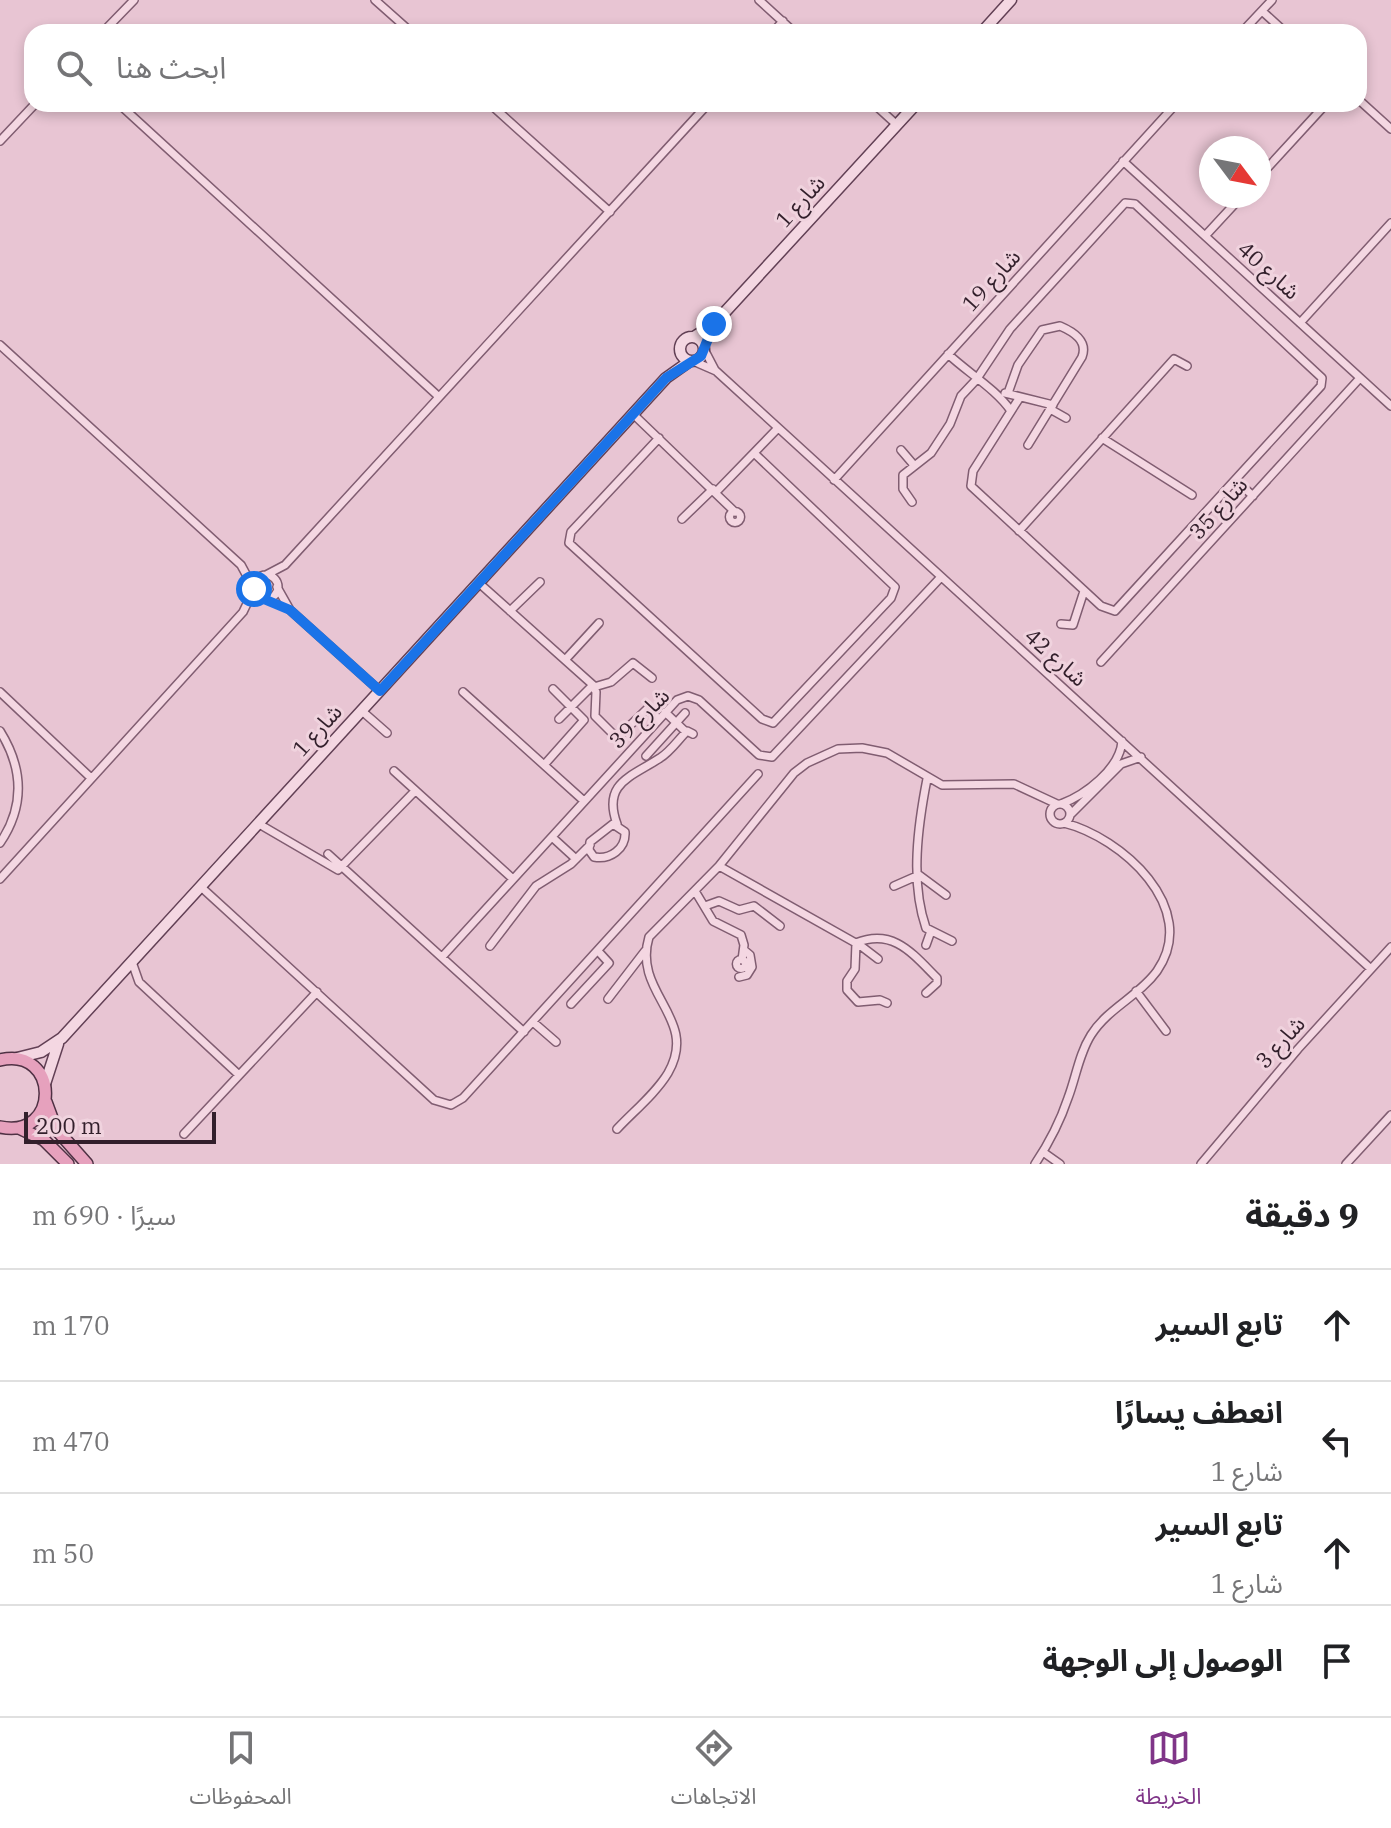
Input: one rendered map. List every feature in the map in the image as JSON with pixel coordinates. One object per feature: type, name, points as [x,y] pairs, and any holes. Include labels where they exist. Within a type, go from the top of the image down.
[{"type":"main road","points":[[0,1060],[17,1058],[35,1067],[45,1084],[45,1101],[56,1129],[87,1164]]},
{"type":"main road","points":[[6,1129],[33,1121],[45,1101]]},
{"type":"main road","points":[[6,1129],[44,1140],[68,1164]]},
{"type":"street","points":[[111,24],[134,0]]},
{"type":"street","points":[[375,0],[402,24]]},
{"type":"street","points":[[759,0],[786,24]]},
{"type":"street","points":[[989,24],[1011,0]]},
{"type":"street","points":[[1250,24],[1272,0]]},
{"type":"street","points":[[1262,11],[1276,24]]},
{"type":"street","points":[[780,24],[783,21]]},
{"type":"street","points":[[1367,107],[1391,129]]},
{"type":"street","points":[[0,141],[27,112]]},
{"type":"street","points":[[128,112],[438,396]]},
{"type":"street","points":[[499,112],[610,212]]},
{"type":"street","points":[[243,612],[256,579],[285,565],[701,112]]},
{"type":"street","points":[[883,112],[897,125]]},
{"type":"street","name":"شارع 1","points":[[694,337],[714,324],[909,112]]},
{"type":"street","name":"شارع 19","points":[[834,480],[1169,112]]},
{"type":"street","points":[[1271,164],[1319,112]]},
{"type":"street","name":"شارع 40","points":[[1123,161],[1391,406]]},
{"type":"street","points":[[912,502],[901,480],[913,464],[931,453],[950,424],[961,396],[976,380],[1010,329],[1120,207],[1132,203],[1322,378],[1321,386],[1238,483],[1119,609],[1105,610],[973,490],[970,481],[1020,397]]},
{"type":"street","points":[[1205,236],[1231,208]]},
{"type":"street","points":[[1300,323],[1391,223]]},
{"type":"street","name":"شارع 1","points":[[704,348],[714,324]]},
{"type":"street","points":[[1008,393],[1013,374],[1038,333],[1051,325],[1060,326],[1080,338],[1084,353],[1028,445]]},
{"type":"street","points":[[694,337],[704,348],[701,356],[692,361],[680,352],[684,339],[694,337]]},
{"type":"street","points":[[0,345],[241,565],[254,589],[290,610],[380,691]]},
{"type":"street","name":"شارع 42","points":[[704,348],[716,371],[1371,969]]},
{"type":"street","name":"شارع 1","points":[[17,1058],[41,1052],[62,1038],[666,378],[680,352]]},
{"type":"street","points":[[948,354],[998,395],[1011,411]]},
{"type":"street","points":[[1019,531],[1174,359],[1187,366]]},
{"type":"street","name":"شارع 1","points":[[666,378],[692,361]]},
{"type":"street","name":"شارع 42","points":[[692,361],[716,371]]},
{"type":"street","name":"شارع 35","points":[[1101,662],[1360,378]]},
{"type":"street","points":[[998,395],[1008,393],[1052,407],[1066,418]]},
{"type":"street","points":[[633,414],[735,512]]},
{"type":"street","points":[[682,519],[778,428]]},
{"type":"street","points":[[659,438],[571,532],[569,543],[762,719],[773,723],[891,598],[895,587],[754,453]]},
{"type":"street","points":[[1102,438],[1192,495]]},
{"type":"street","points":[[901,450],[913,464]]},
{"type":"street","points":[[1238,483],[1253,496]]},
{"type":"street","points":[[241,565],[274,578],[290,610]]},
{"type":"street","points":[[0,879],[243,612],[277,587],[285,565]]},
{"type":"street","name":"شارع 39","points":[[442,957],[677,700],[694,697],[759,755],[772,757],[941,577]]},
{"type":"street","points":[[510,611],[540,582]]},
{"type":"street","points":[[479,583],[594,686],[595,716],[617,738],[647,709],[689,733],[665,755],[635,771],[615,791],[612,807],[617,824],[625,832],[623,845],[612,855],[598,859],[576,859],[552,837]]},
{"type":"street","points":[[1061,624],[1072,626],[1084,591]]},
{"type":"street","points":[[565,660],[599,623]]},
{"type":"street","points":[[559,719],[594,686],[611,682],[635,662],[652,678]]},
{"type":"street","points":[[544,765],[583,722],[572,706],[553,689]]},
{"type":"street","points":[[0,692],[90,777]]},
{"type":"street","points":[[463,692],[584,801]]},
{"type":"street","points":[[362,711],[387,733]]},
{"type":"street","points":[[646,756],[685,713]]},
{"type":"street","points":[[0,731],[12,752],[19,780],[16,809],[0,843]]},
{"type":"street","points":[[1122,741],[1116,760],[1092,785],[1056,806],[1052,820],[1068,819],[1121,764],[1141,757]]},
{"type":"street","points":[[608,999],[645,951],[656,926],[719,866],[794,773],[822,755],[850,747],[875,749],[898,758],[927,779],[953,787],[1003,782],[1025,787],[1056,806],[1068,808],[1068,819],[1077,827],[1133,863],[1163,899],[1170,928],[1165,956],[1150,979],[1110,1012],[1091,1036],[1062,1116],[1035,1164]]},
{"type":"street","points":[[394,771],[513,879]]},
{"type":"street","points":[[201,887],[434,1100],[446,1105],[459,1102],[758,774]]},
{"type":"street","points":[[927,779],[919,826],[923,915],[926,928],[952,941]]},
{"type":"street","points":[[259,824],[332,869],[343,867],[415,791]]},
{"type":"street","points":[[490,946],[510,915],[536,886],[576,859],[600,831],[617,824]]},
{"type":"street","points":[[590,845],[590,852],[598,859]]},
{"type":"street","points":[[328,854],[524,1032]]},
{"type":"street","points":[[719,866],[856,943],[878,959]]},
{"type":"street","points":[[894,886],[919,875]]},
{"type":"street","points":[[919,875],[946,895]]},
{"type":"street","points":[[695,891],[713,921],[741,935],[744,950],[740,971],[747,975],[752,959],[744,950]]},
{"type":"street","points":[[705,906],[716,901],[739,910],[754,906],[780,926]]},
{"type":"street","points":[[926,945],[931,931]]},
{"type":"street","points":[[856,943],[876,936],[906,947],[938,979],[926,993]]},
{"type":"street","points":[[856,943],[855,969],[846,986],[849,995],[858,1002],[880,1000],[887,1003]]},
{"type":"street","name":"شارع 3","points":[[1201,1164],[1391,949]]},
{"type":"street","points":[[598,951],[622,977]]},
{"type":"street","points":[[617,1129],[668,1074],[677,1044],[670,1014],[647,974],[645,951]]},
{"type":"street","points":[[132,962],[139,982],[239,1075]]},
{"type":"street","points":[[571,1004],[608,964]]},
{"type":"street","points":[[1136,991],[1166,1031]]},
{"type":"street","points":[[184,1134],[317,992]]},
{"type":"street","points":[[533,1022],[556,1042]]},
{"type":"street","name":"شارع 1","points":[[45,1084],[50,1060],[62,1038]]},
{"type":"street","points":[[1346,1164],[1391,1115]]},
{"type":"street","points":[[1043,1152],[1060,1164]]},
{"type":"route","points":[[254,589],[259,597],[290,610],[380,691],[666,378],[701,356],[714,324]]}]
